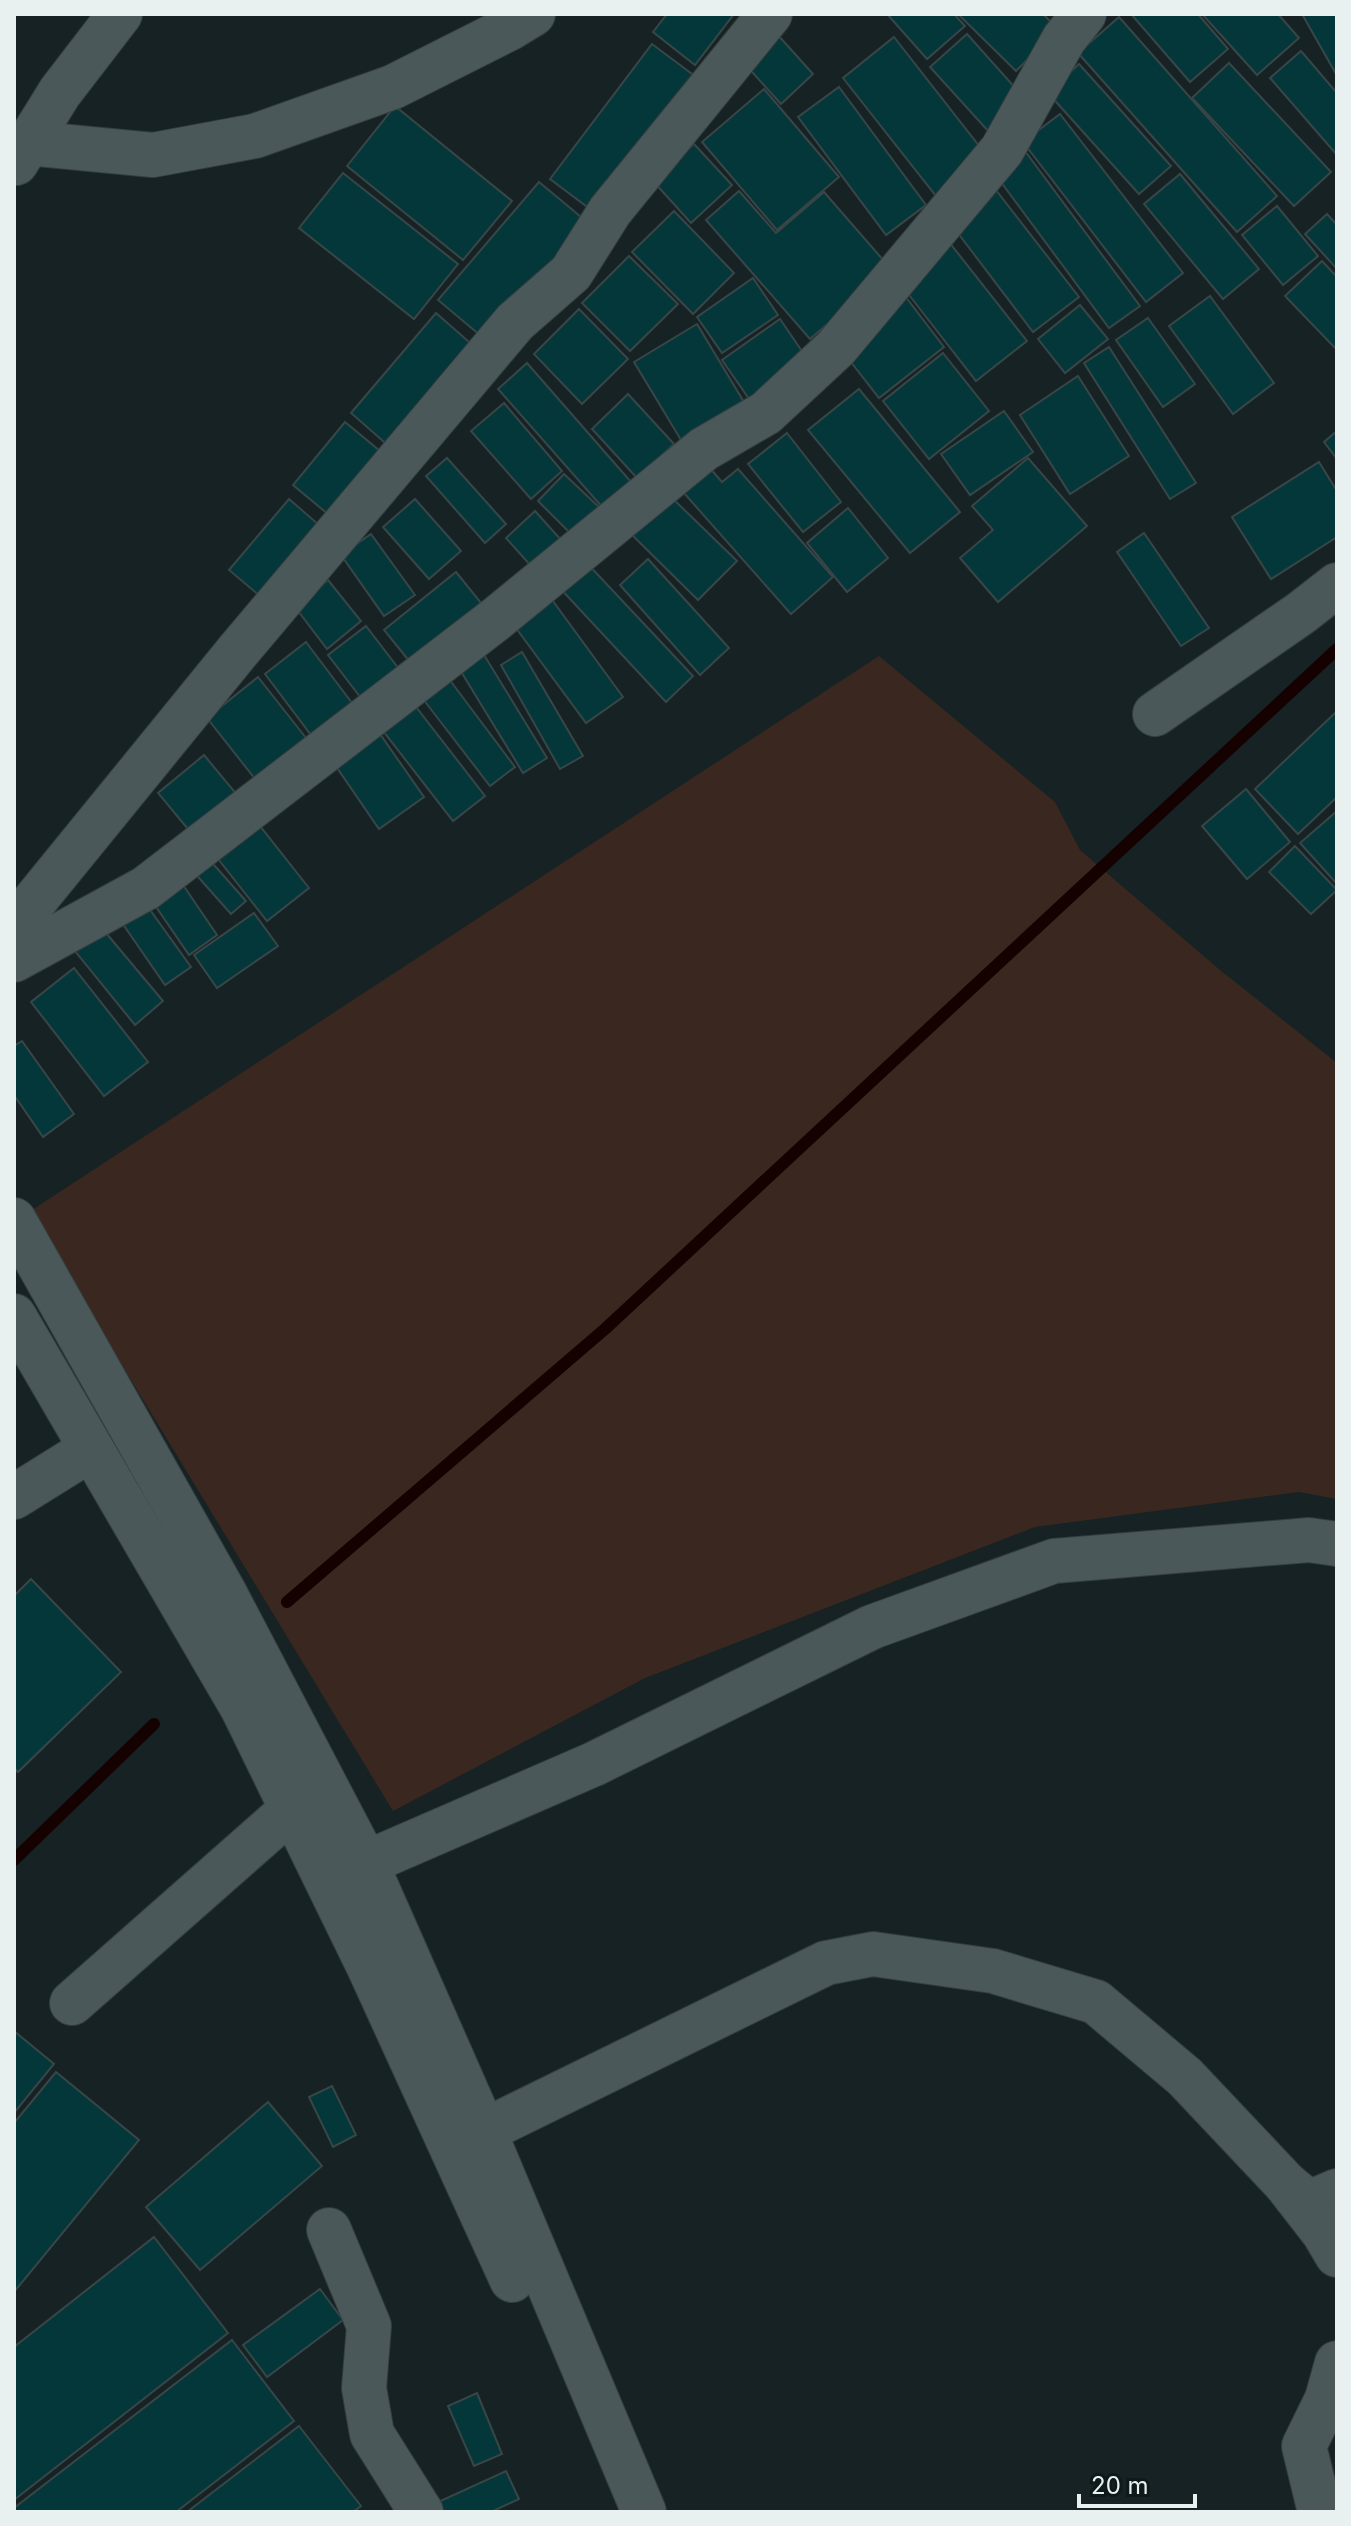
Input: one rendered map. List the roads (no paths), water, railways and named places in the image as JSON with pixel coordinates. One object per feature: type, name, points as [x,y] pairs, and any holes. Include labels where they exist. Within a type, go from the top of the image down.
[{"type":"street","points":[[21,154],[60,92],[120,14]]},
{"type":"street","points":[[21,154],[153,155],[255,136],[393,87],[533,14]]},
{"type":"street","points":[[14,926],[237,652],[515,322],[571,273],[610,211],[770,14]]},
{"type":"street","points":[[14,960],[146,888],[496,619],[704,449],[766,413],[836,348],[1002,150],[1064,39],[1084,14]]},
{"type":"street","points":[[1155,714],[1337,585]]},
{"type":"street","points":[[14,1220],[224,1592],[366,1863],[484,2131],[644,2512]]},
{"type":"street","points":[[14,1316],[243,1709],[369,1967],[497,2244],[613,2512]]},
{"type":"street","points":[[14,1497],[91,1449]]},
{"type":"street","points":[[366,1863],[594,1764],[872,1627],[1054,1561],[1309,1540],[1337,1544]]},
{"type":"street","points":[[72,2003],[292,1809]]},
{"type":"street","points":[[484,2131],[826,1963],[873,1954],[993,1971],[1096,2002],[1185,2077],[1286,2184],[1337,2255]]},
{"type":"street","points":[[1286,2184],[1309,2203],[1337,2191]]},
{"type":"street","points":[[329,2230],[369,2326],[364,2388],[372,2434],[421,2512]]},
{"type":"street","points":[[1320,2512],[1304,2446],[1327,2399],[1337,2363]]},
{"type":"waterway","points":[[287,1602],[605,1329],[1337,649]]},
{"type":"waterway","points":[[14,1860],[154,1724]]}]
